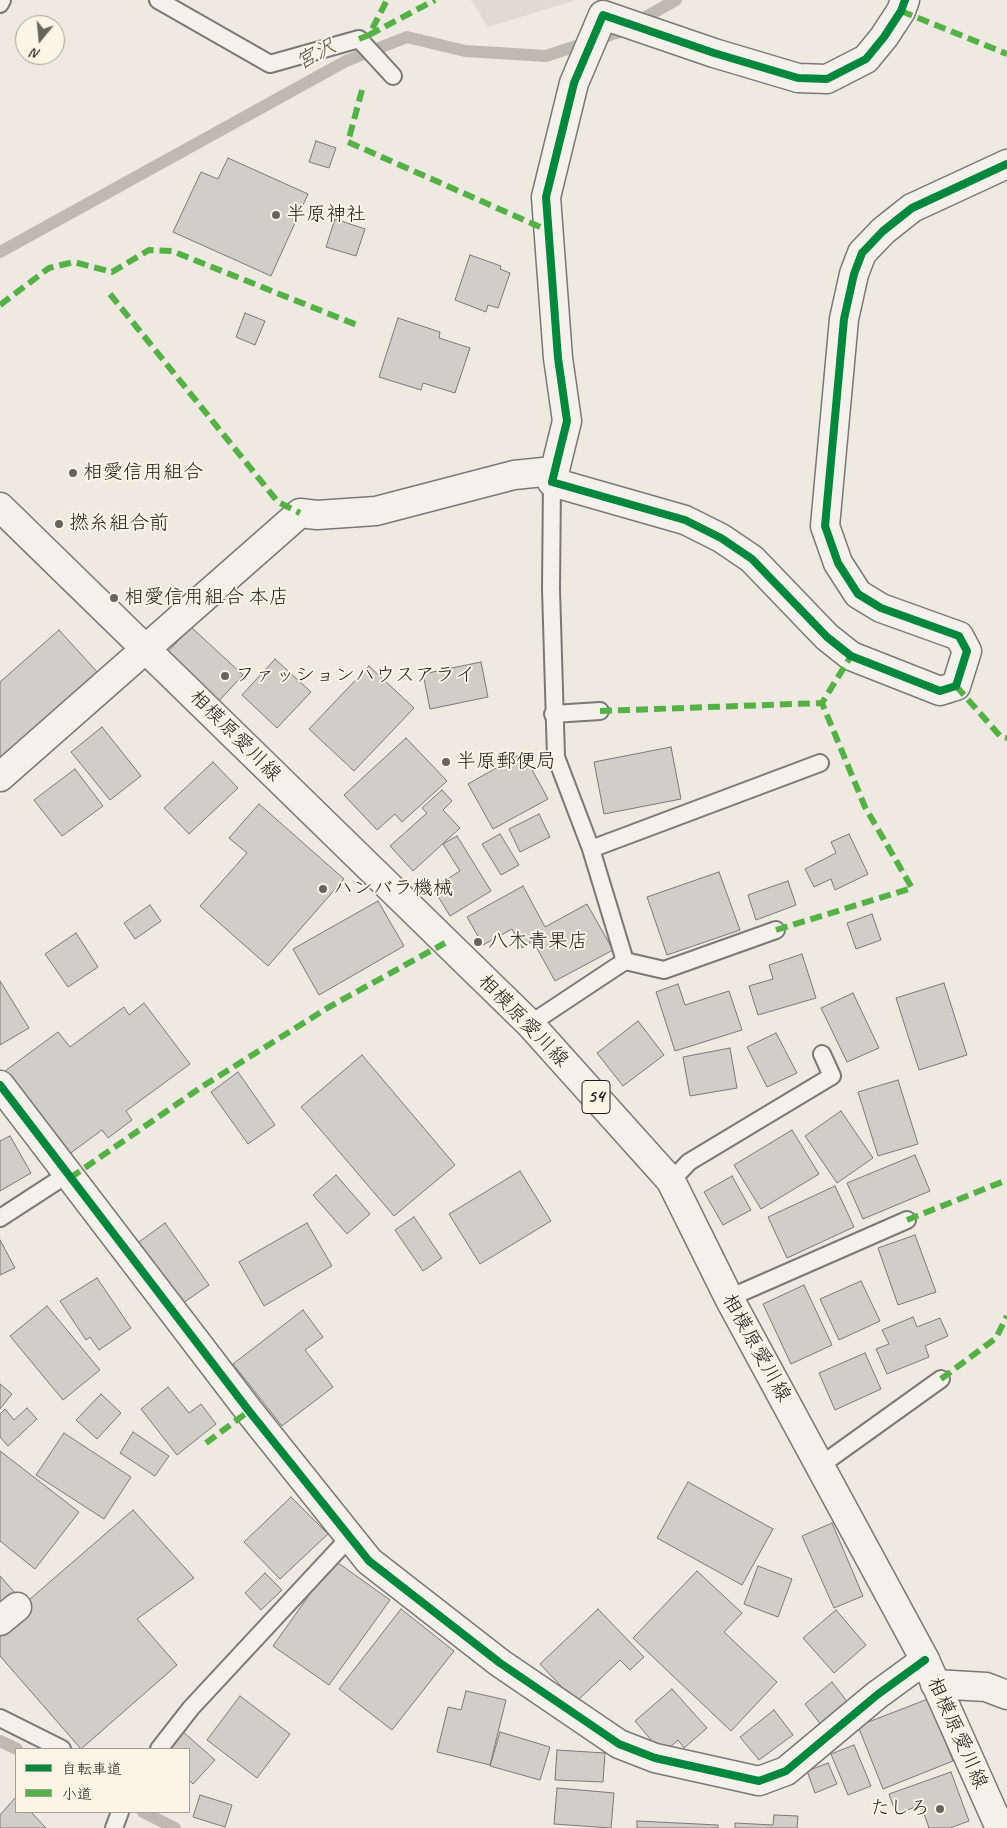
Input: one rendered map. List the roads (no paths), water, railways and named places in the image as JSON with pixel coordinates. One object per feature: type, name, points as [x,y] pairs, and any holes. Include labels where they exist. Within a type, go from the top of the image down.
[{"type":"street","points":[[552,476],[568,421],[558,358],[546,197],[574,83],[603,15],[714,53],[798,78],[827,79],[866,59],[901,11],[905,0]]},
{"type":"street","points":[[0,777],[300,513],[317,515],[376,511],[514,475],[552,476],[685,520],[721,538],[752,559],[827,637],[851,656],[940,691],[956,686],[966,651],[959,636],[881,608],[858,594],[838,563],[825,526],[844,319],[854,274],[862,253],[883,231],[912,208],[1007,164]]},
{"type":"street","name":"相模原愛川線","points":[[0,507],[530,1024],[671,1181],[729,1298],[821,1465],[930,1672],[1000,1828]]},
{"type":"street","points":[[0,1085],[349,1538],[369,1561],[500,1662],[619,1744],[655,1758],[759,1781],[786,1771],[877,1695],[930,1672],[986,1687],[1007,1695]]},
{"type":"lane","points":[[0,4],[2,0]]},
{"type":"lane","points":[[158,0],[270,64],[359,39],[393,76]]},
{"type":"lane","points":[[552,476],[550,496],[553,714],[556,757],[591,849],[626,961]]},
{"type":"lane","points":[[553,714],[600,711]]},
{"type":"lane","points":[[591,849],[820,763]]},
{"type":"lane","points":[[530,1024],[626,961],[664,970],[776,930]]},
{"type":"lane","points":[[671,1181],[689,1162],[832,1076],[822,1054]]},
{"type":"lane","points":[[0,1218],[57,1180],[70,1178]]},
{"type":"lane","points":[[729,1298],[907,1220]]},
{"type":"lane","points":[[821,1465],[941,1379]]},
{"type":"lane","points":[[160,1748],[191,1708],[349,1538]]},
{"type":"lane","points":[[0,1718],[60,1748]]},
{"type":"lane","points":[[114,1828],[120,1813]]},
{"type":"waterway","name":"宮沢","points":[[0,252],[346,61],[407,37],[465,51],[546,56],[619,32],[676,0]]},
{"type":"waterway","points":[[0,1741],[15,1748]]},
{"type":"waterway","points":[[145,1813],[175,1828]]},
{"type":"place","name":"半原神社","points":[[276,215]]},
{"type":"place","name":"相愛信用組合","points":[[73,473]]},
{"type":"place","name":"撚糸組合前","points":[[59,524]]},
{"type":"place","name":"相愛信用組合 本店","points":[[114,598]]},
{"type":"place","name":"ファッションハウスアライ","points":[[225,676]]},
{"type":"place","name":"半原郵便局","points":[[446,762]]},
{"type":"place","name":"ハンバラ機械","points":[[323,889]]},
{"type":"place","name":"八木青果店","points":[[478,942]]},
{"type":"place","name":"たしろ","points":[[940,1809]]}]
